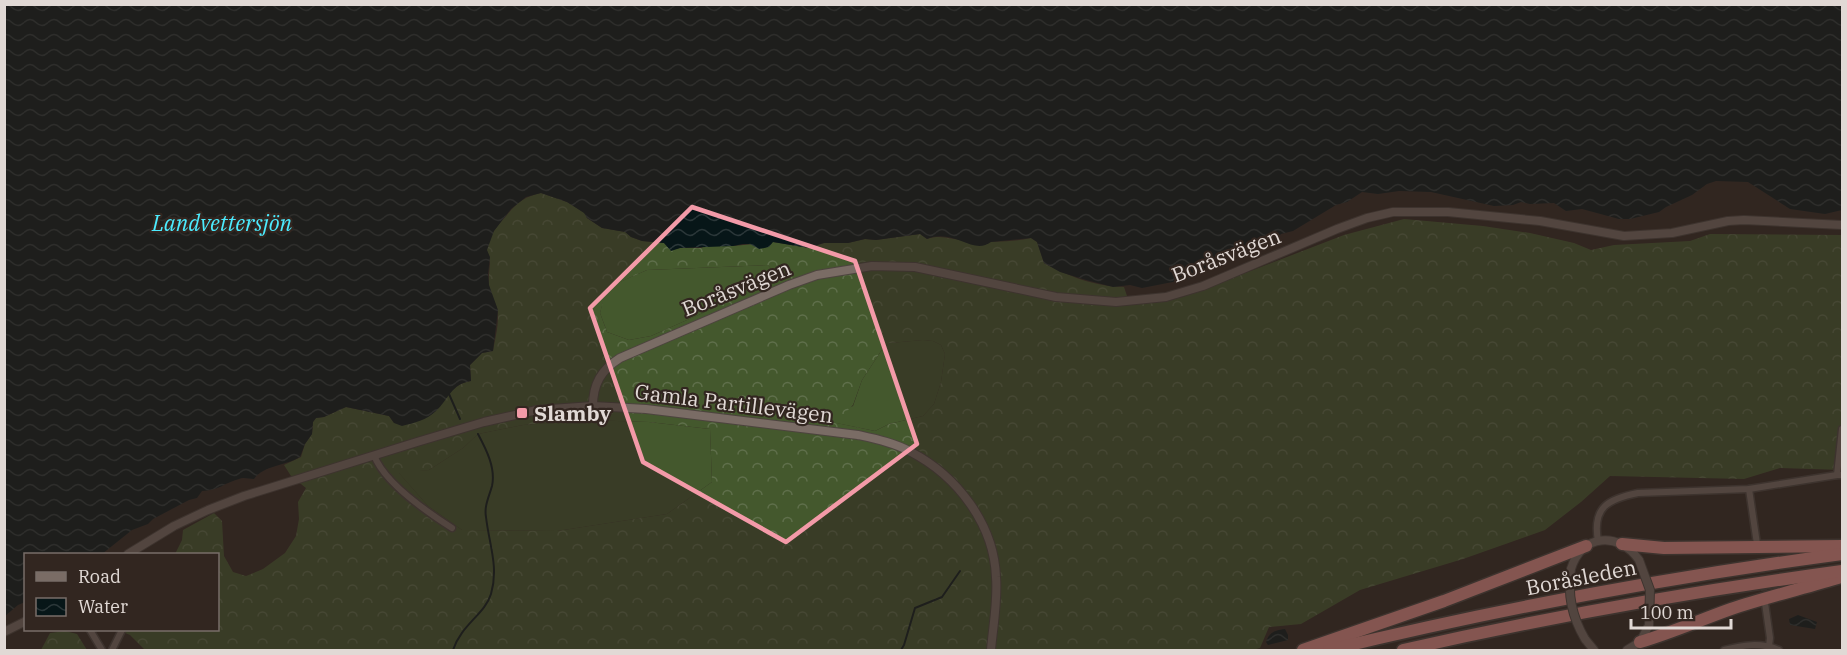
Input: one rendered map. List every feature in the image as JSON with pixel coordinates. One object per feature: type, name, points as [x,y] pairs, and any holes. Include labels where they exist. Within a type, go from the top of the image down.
[{"type":"highway","points":[[1622,544],[1664,548],[1842,546]]},
{"type":"highway","points":[[1303,651],[1444,601],[1586,546]]},
{"type":"highway","name":"Boråsleden","points":[[1329,651],[1450,622],[1586,595],[1842,554]]},
{"type":"highway","name":"Boråsleden","points":[[1403,651],[1647,602],[1842,571]]},
{"type":"highway","points":[[1639,647],[1696,621],[1842,577]]},
{"type":"street","name":"Boråsvägen","points":[[593,406],[599,377],[609,365],[620,358],[789,285],[816,275],[854,268],[915,267],[1056,297],[1124,302],[1166,297],[1203,286],[1337,229],[1367,218],[1393,212],[1440,211],[1540,221],[1624,236],[1672,233],[1728,221],[1744,220],[1842,225]]},
{"type":"street","name":"Gamla Partillevägen","points":[[131,553],[153,538],[208,510],[374,454],[522,413],[593,406],[646,409],[858,435],[891,443],[922,458],[960,491],[973,508],[992,549],[996,576],[991,651]]},
{"type":"street","points":[[1598,541],[1597,517],[1604,506],[1621,496],[1638,493],[1749,489],[1840,475],[1842,429]]},
{"type":"street","points":[[374,454],[385,473],[416,504],[452,528]]},
{"type":"street","points":[[1749,489],[1759,551]]},
{"type":"street","points":[[1594,651],[1576,622],[1569,587],[1575,558],[1586,546],[1598,541],[1622,544],[1639,560],[1650,590],[1649,625],[1639,647],[1627,651]]},
{"type":"street","points":[[1765,603],[1769,646]]},
{"type":"street","points":[[4,632],[24,622]]},
{"type":"street","points":[[91,631],[102,651]]},
{"type":"street","points":[[112,651],[122,631]]},
{"type":"street","points":[[1724,651],[1746,645],[1769,646],[1779,651]]},
{"type":"highlighted area","points":[[692,207],[855,261],[917,444],[786,542],[643,462],[590,308]]},
{"type":"green space","points":[[541,193],[567,202],[585,213],[587,218],[602,228],[626,232],[631,237],[642,241],[664,243],[671,250],[773,242],[809,248],[824,243],[848,243],[865,239],[876,240],[920,234],[927,239],[942,237],[990,242],[1031,238],[1037,242],[1044,263],[1082,280],[1124,287],[1130,305],[1183,297],[1344,235],[1404,219],[1530,233],[1574,243],[1591,250],[1614,245],[1690,241],[1710,234],[1842,235],[1842,470],[1780,468],[1744,479],[1610,476],[1545,530],[1463,559],[1360,590],[1301,624],[1269,627],[1260,648],[1252,650],[145,650],[130,635],[120,631],[219,631],[219,553],[176,553],[182,540],[183,530],[214,513],[222,521],[224,556],[233,572],[246,576],[263,569],[285,553],[296,536],[299,519],[298,502],[306,488],[291,476],[284,465],[301,457],[305,444],[312,434],[313,422],[316,418],[324,417],[346,407],[389,416],[394,423],[416,421],[436,410],[456,387],[471,381],[470,365],[482,353],[493,351],[498,324],[496,305],[489,288],[490,262],[487,246],[497,227],[514,207],[526,198]],"holes":[[[768,265],[779,279],[651,336],[629,340],[607,332],[600,313],[607,288],[647,270]],[[923,340],[941,345],[945,354],[941,382],[934,404],[923,416],[889,424],[875,431],[827,421],[833,414],[843,415],[853,405],[862,380],[885,345]],[[587,420],[649,422],[710,429],[712,482],[667,514],[557,531],[462,530],[428,506],[399,473],[429,470],[463,448],[478,434],[523,425]]]},
{"type":"green space","points":[[768,265],[780,279],[651,336],[629,340],[607,332],[600,313],[606,288],[647,270]]},
{"type":"green space","points":[[923,340],[941,345],[945,354],[941,382],[934,404],[923,416],[889,424],[875,431],[826,421],[833,414],[853,406],[862,380],[885,345]]},
{"type":"green space","points":[[587,420],[649,422],[710,429],[712,482],[667,514],[557,531],[462,530],[428,506],[398,472],[429,470],[463,448],[478,434],[523,425]]},
{"type":"green space","points":[[65,631],[77,634],[87,650],[41,650],[50,633]]},
{"type":"water","name":"Landvettersjön","points":[[4,5],[1842,5],[1842,210],[1825,214],[1790,209],[1748,182],[1716,181],[1659,212],[1630,219],[1619,219],[1582,209],[1566,211],[1554,203],[1521,202],[1494,206],[1431,192],[1399,191],[1378,194],[1362,192],[1293,231],[1281,234],[1275,240],[1220,262],[1193,278],[1142,288],[1130,285],[1113,287],[1060,272],[1044,263],[1037,242],[1031,238],[991,242],[977,246],[946,237],[927,239],[920,234],[876,240],[865,239],[848,243],[824,243],[809,248],[773,242],[769,247],[759,249],[750,244],[743,244],[680,248],[671,251],[664,243],[642,241],[625,232],[602,228],[567,202],[541,193],[526,197],[511,209],[494,231],[487,250],[490,257],[489,285],[498,310],[493,351],[482,353],[470,365],[471,381],[459,385],[429,417],[402,426],[394,423],[389,416],[346,407],[324,417],[316,418],[313,422],[312,434],[300,457],[269,468],[254,479],[241,478],[213,490],[202,491],[197,498],[132,530],[103,553],[24,553],[24,602],[5,616]]},
{"type":"water","points":[[1798,615],[1817,622],[1815,629],[1790,625],[1789,619]]},
{"type":"water","points":[[1285,629],[1288,640],[1268,645],[1266,642],[1271,634]]},
{"type":"waterway","points":[[449,394],[460,419]]},
{"type":"waterway","points":[[453,650],[461,634],[484,608],[493,584],[494,565],[486,513],[493,472],[478,434]]},
{"type":"waterway","points":[[901,650],[915,608],[942,597],[960,571]]},
{"type":"tunnel","points":[[1760,558],[1764,591]]},
{"type":"place","name":"Slamby","points":[[522,413]]}]
